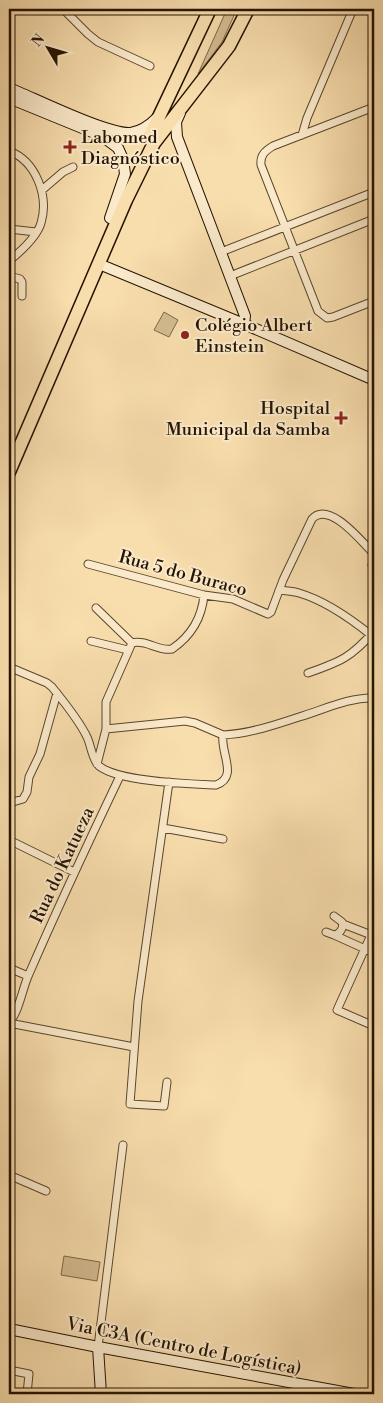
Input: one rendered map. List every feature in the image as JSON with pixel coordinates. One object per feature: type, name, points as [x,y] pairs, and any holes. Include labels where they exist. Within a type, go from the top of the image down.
[{"type":"highway","points":[[9,452],[118,199],[166,106],[210,9]]},
{"type":"highway","points":[[9,472],[130,193],[154,143],[229,46],[248,9]]},
{"type":"street","points":[[9,12],[18,9]]},
{"type":"street","points":[[63,9],[98,42],[150,66]]},
{"type":"street","points":[[302,135],[307,118],[353,9]]},
{"type":"street","points":[[9,88],[98,126],[124,133],[147,128],[166,106]]},
{"type":"street","points":[[192,94],[176,122],[177,137],[245,316],[244,324]]},
{"type":"street","points":[[9,98],[102,136],[114,144],[121,152],[125,166],[118,199]]},
{"type":"street","points":[[374,107],[267,149],[261,160],[261,166],[318,311],[327,318],[374,301]]},
{"type":"street","points":[[9,151],[16,154],[36,175],[42,190],[43,208],[41,224],[28,245],[9,261]]},
{"type":"street","points":[[42,190],[63,172],[73,167]]},
{"type":"street","points":[[222,252],[374,192]]},
{"type":"street","points":[[230,276],[374,218]]},
{"type":"street","points":[[9,229],[36,232]]},
{"type":"street","points":[[99,264],[374,380]]},
{"type":"street","points":[[9,276],[20,279],[22,282],[22,296]]},
{"type":"street","points":[[366,304],[374,307]]},
{"type":"street","points":[[308,673],[346,658],[359,649],[373,633],[321,603],[299,593],[279,590],[312,519],[318,514],[323,513],[341,521],[374,554]]},
{"type":"street","name":"Rua 5 do Buraco","points":[[88,564],[204,595],[233,599],[263,612],[270,613],[279,590]]},
{"type":"street","points":[[96,608],[132,643],[146,643],[163,648],[172,648],[183,639],[197,622],[201,614],[204,595]]},
{"type":"street","points":[[90,641],[128,650]]},
{"type":"street","points":[[97,764],[106,729],[106,702],[132,643]]},
{"type":"street","points":[[9,667],[47,683],[57,693],[84,732],[97,764],[120,776],[169,782],[216,785],[222,783],[226,779],[228,772],[223,735]]},
{"type":"street","points":[[13,802],[23,798],[27,792],[57,693]]},
{"type":"street","points":[[106,729],[185,721],[195,723],[223,735],[265,728],[332,706],[374,698]]},
{"type":"street","name":"Rua do Katueza","points":[[120,776],[74,872],[9,1023],[134,1047]]},
{"type":"street","points":[[167,1082],[164,1106],[130,1104],[138,1001],[169,782]]},
{"type":"street","points":[[163,828],[223,839]]},
{"type":"street","points":[[9,840],[74,872]]},
{"type":"street","points":[[334,916],[340,919],[343,924],[372,936],[337,1010],[374,1026]]},
{"type":"street","points":[[334,936],[339,934],[343,924]]},
{"type":"street","points":[[326,932],[374,953]]},
{"type":"street","points":[[9,968],[28,976]]},
{"type":"street","points":[[9,1052],[9,1076]]},
{"type":"street","points":[[101,1394],[98,1347],[123,1145]]},
{"type":"street","points":[[9,1175],[46,1191]]},
{"type":"street","name":"Via C3A (Centro de Logística)","points":[[9,1329],[354,1394]]},
{"type":"street","points":[[9,1370],[29,1374],[27,1394]]},
{"type":"shaded area","points":[[227,9],[237,9],[222,42],[198,74]]},
{"type":"shaded area","points":[[164,312],[178,320],[169,337],[154,330]]},
{"type":"shaded area","points":[[64,1256],[100,1262],[97,1281],[61,1275]]},
{"type":"place","name":"Labomed Diagnóstico","points":[[70,147]]},
{"type":"place","name":"Colégio Albert Einstein","points":[[185,335]]},
{"type":"place","name":"Hospital Municipal da Samba","points":[[341,418]]}]
